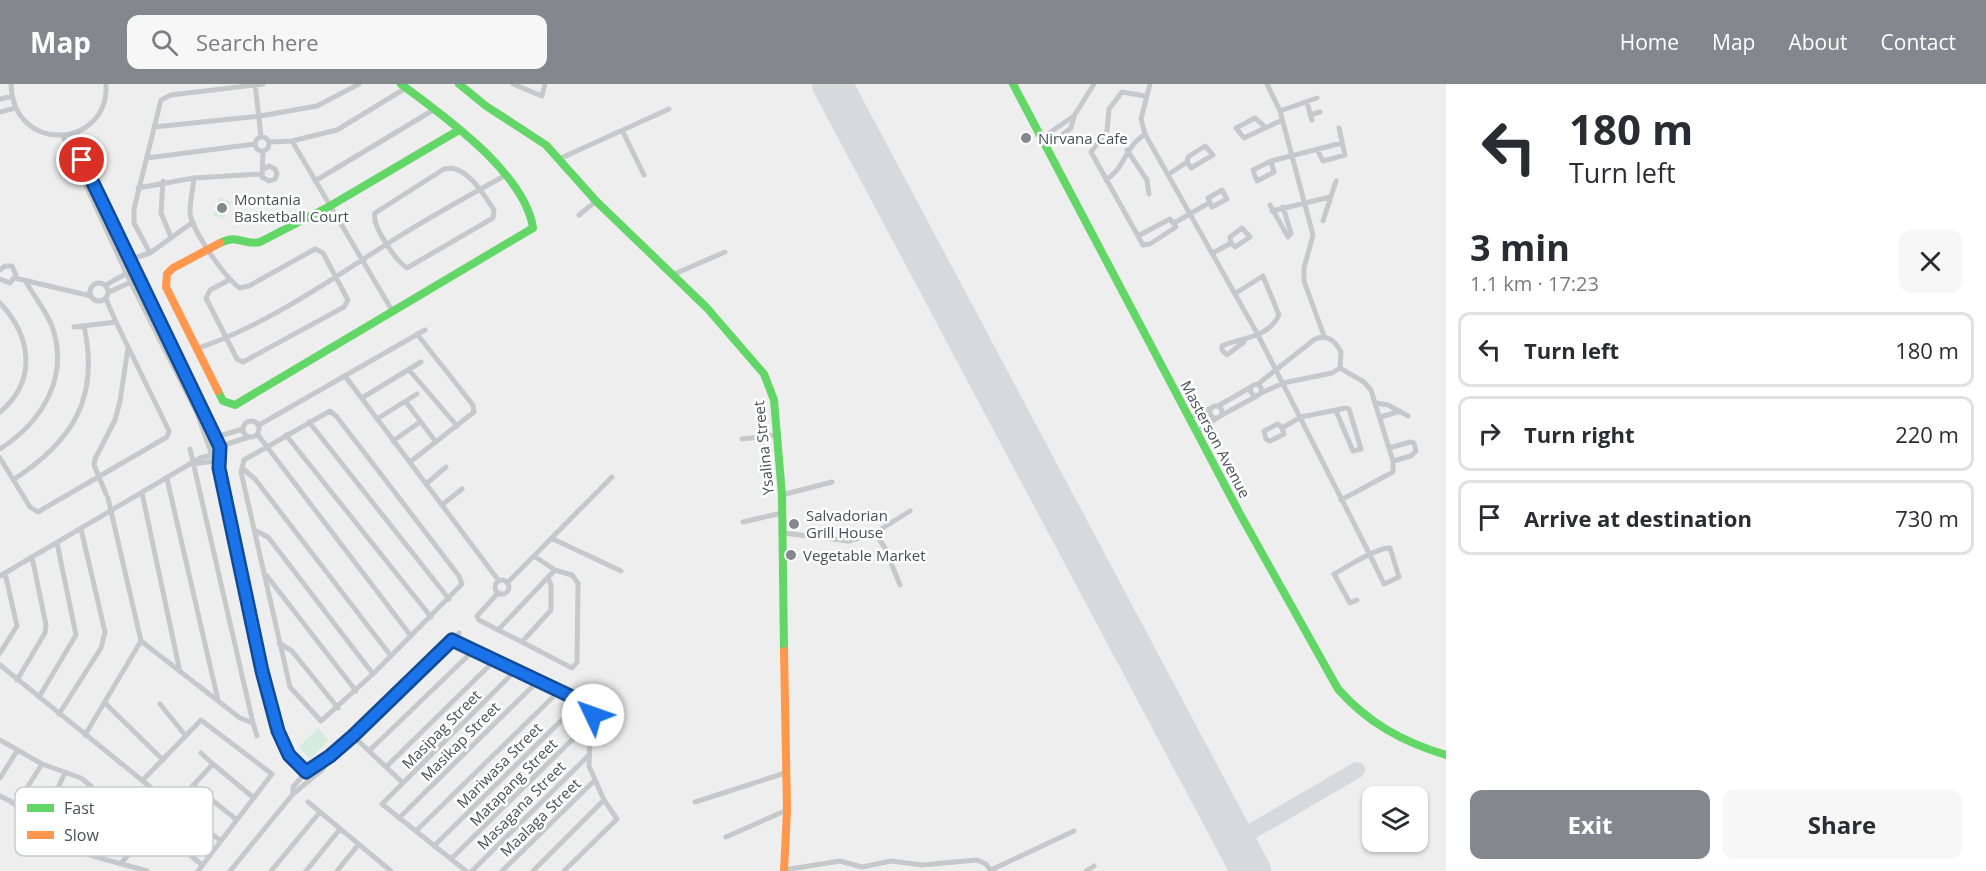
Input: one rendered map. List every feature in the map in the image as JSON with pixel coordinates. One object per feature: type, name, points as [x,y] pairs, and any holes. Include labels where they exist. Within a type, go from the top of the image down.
[{"type":"street","points":[[11,84],[15,108],[27,124],[38,131],[63,136],[89,125],[98,114],[104,101],[106,84]]},
{"type":"street","points":[[150,253],[134,223],[138,188],[147,158],[158,104],[165,97],[258,84],[261,136]]},
{"type":"street","points":[[154,128],[260,116],[317,106],[359,84]]},
{"type":"street","name":"Ysalina Street","points":[[459,84],[486,106],[540,140],[596,201],[737,340],[764,374],[774,400],[782,495],[787,810],[784,870]]},
{"type":"street","points":[[516,85],[542,96],[545,84]]},
{"type":"street","name":"Masterson Avenue","points":[[1014,84],[1338,689],[1349,704],[1379,729],[1446,756]]},
{"type":"street","points":[[1047,146],[1071,128],[1074,116],[1093,86],[1085,84]]},
{"type":"street","points":[[1150,84],[1145,96],[1141,119],[1145,134],[1192,212],[1277,370],[1341,500],[1370,555],[1384,584],[1399,578],[1389,547],[1370,555],[1334,574],[1350,603],[1357,600]]},
{"type":"street","points":[[1267,84],[1280,111],[1313,236],[1304,268],[1304,281],[1324,336],[1336,343],[1341,352],[1340,368]]},
{"type":"street","points":[[269,142],[292,141],[337,130],[403,86],[437,109],[459,130],[506,176],[530,213],[533,228],[235,405],[223,401],[219,395],[165,282],[173,268],[235,237],[254,244],[330,206],[459,130]]},
{"type":"street","points":[[1137,236],[1170,219],[1174,223],[1175,230],[1146,246],[1137,236],[1091,152],[1107,131],[1109,109],[1122,92],[1145,96]]},
{"type":"street","points":[[0,99],[12,96]]},
{"type":"street","points":[[1280,111],[1317,98]]},
{"type":"street","points":[[1306,102],[1311,118],[1320,112]]},
{"type":"street","points":[[0,112],[15,108]]},
{"type":"street","points":[[315,181],[437,109]]},
{"type":"street","points":[[559,159],[623,132],[669,109]]},
{"type":"street","points":[[1042,138],[1074,116]]},
{"type":"street","points":[[1264,126],[1255,118],[1236,128],[1243,138],[1264,126],[1282,120]]},
{"type":"street","points":[[1058,127],[1063,135]]},
{"type":"street","points":[[1317,149],[1323,161],[1343,157],[1345,153],[1339,128]]},
{"type":"street","points":[[77,132],[82,160],[216,437],[220,453],[219,468],[262,671],[278,731],[289,755],[312,778]]},
{"type":"street","points":[[623,132],[644,175]]},
{"type":"street","points":[[1106,180],[1117,171],[1132,143],[1145,134]]},
{"type":"street","points":[[63,136],[130,281],[208,440],[219,468]]},
{"type":"street","points":[[261,136],[267,138],[269,142],[268,148],[263,151]]},
{"type":"street","points":[[261,136],[256,139],[255,144],[257,149],[263,151]]},
{"type":"street","points":[[292,141],[393,312]]},
{"type":"street","points":[[1271,161],[1342,143]]},
{"type":"street","points":[[147,158],[255,144]]},
{"type":"street","points":[[1169,174],[1187,162],[1188,156],[1205,146],[1213,155],[1191,168],[1187,162]]},
{"type":"street","points":[[1127,150],[1147,180],[1149,194]]},
{"type":"street","points":[[138,188],[163,182],[263,171],[263,151]]},
{"type":"street","points":[[444,169],[457,169],[480,190],[494,210],[493,218],[412,267],[407,267],[400,262],[374,223],[375,213],[444,169]]},
{"type":"street","points":[[196,349],[226,339],[336,278],[387,244],[506,176]]},
{"type":"street","points":[[194,178],[190,213],[193,222],[230,280],[240,288],[249,286],[315,249],[322,253],[348,300],[344,307],[249,361],[240,362],[206,298],[210,290],[230,280]]},
{"type":"street","points":[[1323,221],[1336,181]]},
{"type":"street","points":[[163,182],[161,213],[171,237]]},
{"type":"street","points":[[1283,207],[1291,233],[1288,237],[1271,208],[1330,197]]},
{"type":"street","points":[[579,214],[596,201]]},
{"type":"street","points":[[1174,223],[1209,203]]},
{"type":"street","points":[[131,259],[150,253],[193,222]]},
{"type":"street","points":[[1213,253],[1231,243]]},
{"type":"street","points":[[672,274],[725,252]]},
{"type":"street","points":[[0,270],[5,266],[12,266],[16,272],[15,278],[10,282],[1,282]]},
{"type":"street","points":[[106,285],[136,268]]},
{"type":"street","points":[[1236,293],[1262,276],[1267,280],[1279,315],[1273,324],[1244,342]]},
{"type":"street","points":[[15,278],[91,296],[98,301],[106,299]]},
{"type":"street","points":[[0,458],[30,507],[38,512],[169,434],[106,299],[109,292],[140,278]]},
{"type":"street","points":[[0,449],[33,424],[47,402],[54,384],[57,363],[53,331],[26,282]]},
{"type":"street","points":[[91,296],[90,289],[94,284],[100,282],[106,285],[109,292]]},
{"type":"street","points":[[0,303],[20,330],[26,351],[22,384],[0,412]]},
{"type":"street","points":[[74,327],[116,322]]},
{"type":"street","points":[[13,480],[48,455],[62,441],[80,410],[87,388],[91,361],[84,326]]},
{"type":"street","points":[[259,425],[425,330]]},
{"type":"street","points":[[410,462],[472,415],[473,405],[417,334]]},
{"type":"street","points":[[1191,417],[1218,406],[1255,386],[1306,344],[1324,336]]},
{"type":"street","points":[[128,348],[120,401],[94,465],[107,496],[141,641],[240,718],[253,723]]},
{"type":"street","points":[[362,398],[410,371],[421,362]]},
{"type":"street","points":[[1198,431],[1220,416],[1283,383],[1321,376],[1340,368]]},
{"type":"street","points":[[1340,368],[1364,382],[1376,403],[1393,461],[1393,472],[1390,476],[1341,500]]},
{"type":"street","points":[[410,371],[457,426]]},
{"type":"street","points":[[345,376],[499,581],[507,583]]},
{"type":"street","points":[[1255,386],[1262,388],[1259,394]]},
{"type":"street","points":[[1255,386],[1252,394],[1259,394]]},
{"type":"street","points":[[377,419],[417,394]]},
{"type":"street","points":[[406,402],[436,442]]},
{"type":"street","points":[[1376,403],[1408,416]]},
{"type":"street","points":[[1218,406],[1222,410],[1220,416]]},
{"type":"street","points":[[1211,408],[1212,416],[1220,416]]},
{"type":"street","points":[[1282,428],[1301,417],[1346,408],[1351,411],[1361,449],[1353,451],[1336,411]]},
{"type":"street","points":[[330,411],[337,417],[462,580],[460,588],[374,674],[321,721],[309,711],[291,689],[242,468],[244,460],[264,446],[309,422],[330,411]]},
{"type":"street","points":[[1381,417],[1400,411]]},
{"type":"street","points":[[208,440],[243,429],[249,421],[259,425]]},
{"type":"street","points":[[309,422],[449,599]]},
{"type":"street","points":[[393,441],[420,422]]},
{"type":"street","points":[[259,425],[258,435],[264,446],[411,636]]},
{"type":"street","points":[[243,429],[249,437]]},
{"type":"street","points":[[0,653],[17,626],[3,574],[193,464],[220,453],[249,437],[258,435]]},
{"type":"street","points":[[286,435],[431,617]]},
{"type":"street","points":[[742,439],[777,435]]},
{"type":"street","points":[[1389,448],[1410,442],[1415,445],[1416,451],[1413,454],[1393,461]]},
{"type":"street","points":[[190,449],[256,736]]},
{"type":"street","points":[[212,455],[220,453]]},
{"type":"street","points":[[426,484],[446,467]]},
{"type":"street","points":[[242,468],[255,478],[391,656]]},
{"type":"street","points":[[534,556],[555,570],[577,579],[577,662],[572,668],[479,620],[477,616],[498,592],[506,592],[507,583],[612,477]]},
{"type":"street","points":[[167,479],[218,701]]},
{"type":"street","points":[[782,495],[832,482]]},
{"type":"street","points":[[442,505],[462,489]]},
{"type":"street","points":[[142,493],[180,672]]},
{"type":"street","points":[[783,533],[849,541],[874,533],[910,511]]},
{"type":"street","points":[[743,522],[782,513]]},
{"type":"street","points":[[59,714],[100,648],[105,632],[81,529]]},
{"type":"street","points":[[256,531],[268,537],[374,674]]},
{"type":"street","points":[[874,533],[885,548],[900,585]]},
{"type":"street","points":[[551,538],[621,571]]},
{"type":"street","points":[[39,697],[76,635],[57,543]]},
{"type":"street","points":[[18,680],[45,633],[46,625],[32,557]]},
{"type":"street","points":[[498,630],[555,570]]},
{"type":"street","points":[[265,574],[356,691]]},
{"type":"street","points":[[522,642],[551,610],[551,585],[548,578]]},
{"type":"street","points":[[498,592],[495,587],[499,581]]},
{"type":"street","points":[[293,794],[293,787],[306,772],[330,756],[353,736],[459,633]]},
{"type":"street","points":[[452,640],[581,701],[591,708],[589,766],[604,800],[617,819],[564,871]]},
{"type":"street","points":[[85,735],[141,641]]},
{"type":"street","points":[[279,643],[292,651],[338,708]]},
{"type":"street","points":[[369,751],[474,650]]},
{"type":"street","points":[[386,767],[495,660]]},
{"type":"street","points":[[0,665],[151,787]]},
{"type":"street","name":"Masipag Street","points":[[399,818],[382,804],[516,670]]},
{"type":"street","name":"Masikap Street","points":[[399,818],[538,681]]},
{"type":"street","name":"Mariwasa Street","points":[[416,831],[559,691]]},
{"type":"street","name":"Mariwasa Street","points":[[434,846],[581,701]]},
{"type":"street","points":[[105,702],[163,760]]},
{"type":"street","points":[[160,704],[185,735]]},
{"type":"street","points":[[143,780],[198,721],[203,721],[272,774],[213,850]]},
{"type":"street","name":"Matapang Street","points":[[452,859],[591,721]]},
{"type":"street","points":[[353,736],[403,783]]},
{"type":"street","points":[[0,740],[42,764],[81,778],[90,787]]},
{"type":"street","points":[[0,778],[17,751]]},
{"type":"street","points":[[201,753],[254,798]]},
{"type":"street","points":[[230,871],[293,794],[323,769],[330,756]]},
{"type":"street","name":"Masagana Street","points":[[472,871],[588,756]]},
{"type":"street","points":[[27,787],[42,764]]},
{"type":"street","points":[[196,787],[193,785],[213,764]]},
{"type":"street","points":[[58,787],[65,772]]},
{"type":"street","points":[[695,802],[785,773]]},
{"type":"street","name":"Maalaga Street","points":[[502,871],[595,780]]},
{"type":"street","points":[[0,796],[15,804]]},
{"type":"street","points":[[533,871],[604,800]]},
{"type":"street","points":[[213,801],[237,820]]},
{"type":"street","points":[[308,802],[391,871]]},
{"type":"street","points":[[726,837],[787,810]]},
{"type":"street","points":[[271,871],[320,812]]},
{"type":"street","points":[[399,818],[466,871]]},
{"type":"street","points":[[306,871],[340,829]]},
{"type":"street","points":[[784,870],[840,861],[862,867],[891,861],[922,866],[977,860],[986,864],[991,871],[1074,831]]},
{"type":"street","points":[[213,836],[220,841]]},
{"type":"street","points":[[337,871],[358,845]]},
{"type":"street","points":[[91,856],[147,871]]},
{"type":"street","points":[[121,863],[128,856]]},
{"type":"street","points":[[190,856],[202,865]]},
{"type":"street","points":[[198,871],[209,856]]},
{"type":"street","points":[[378,871],[383,864]]},
{"type":"street","points":[[1086,871],[1094,866]]},
{"type":"green space","name":"Montania Basketball Court","points":[[219,197],[231,202],[224,219],[213,215]]},
{"type":"green space","points":[[318,728],[329,740],[310,759],[299,747]]},
{"type":"taxiway","points":[[1235,841],[1357,770]]},
{"type":"runway","points":[[832,84],[1251,871]]},
{"type":"traffic: fast","points":[[218,391],[223,401],[235,405],[533,228],[527,207],[499,167],[460,129],[401,84]]},
{"type":"traffic: fast","points":[[459,84],[486,106],[546,145],[596,201],[707,308],[764,374],[774,400],[782,495],[784,651]]},
{"type":"traffic: fast","points":[[1013,84],[1240,514],[1338,689],[1361,712],[1387,730],[1415,744],[1446,755]]},
{"type":"traffic: fast","points":[[220,243],[231,239],[260,242],[330,206],[459,130]]},
{"type":"traffic: slow","points":[[218,391],[166,287],[167,274],[173,268],[220,243]]},
{"type":"traffic: slow","points":[[784,651],[787,810],[784,871]]},
{"type":"place","name":"Nirvana Cafe","points":[[1026,138]]},
{"type":"place","name":"Montania Basketball Court","points":[[222,208]]},
{"type":"place","name":"Salvadorian Grill House","points":[[794,524]]},
{"type":"place","name":"Vegetable Market","points":[[791,555]]},
{"type":"route","points":[[82,160],[136,268],[220,447],[219,468],[262,671],[278,731],[289,755],[306,772],[330,756],[452,640],[585,703],[591,708],[593,715]]}]
